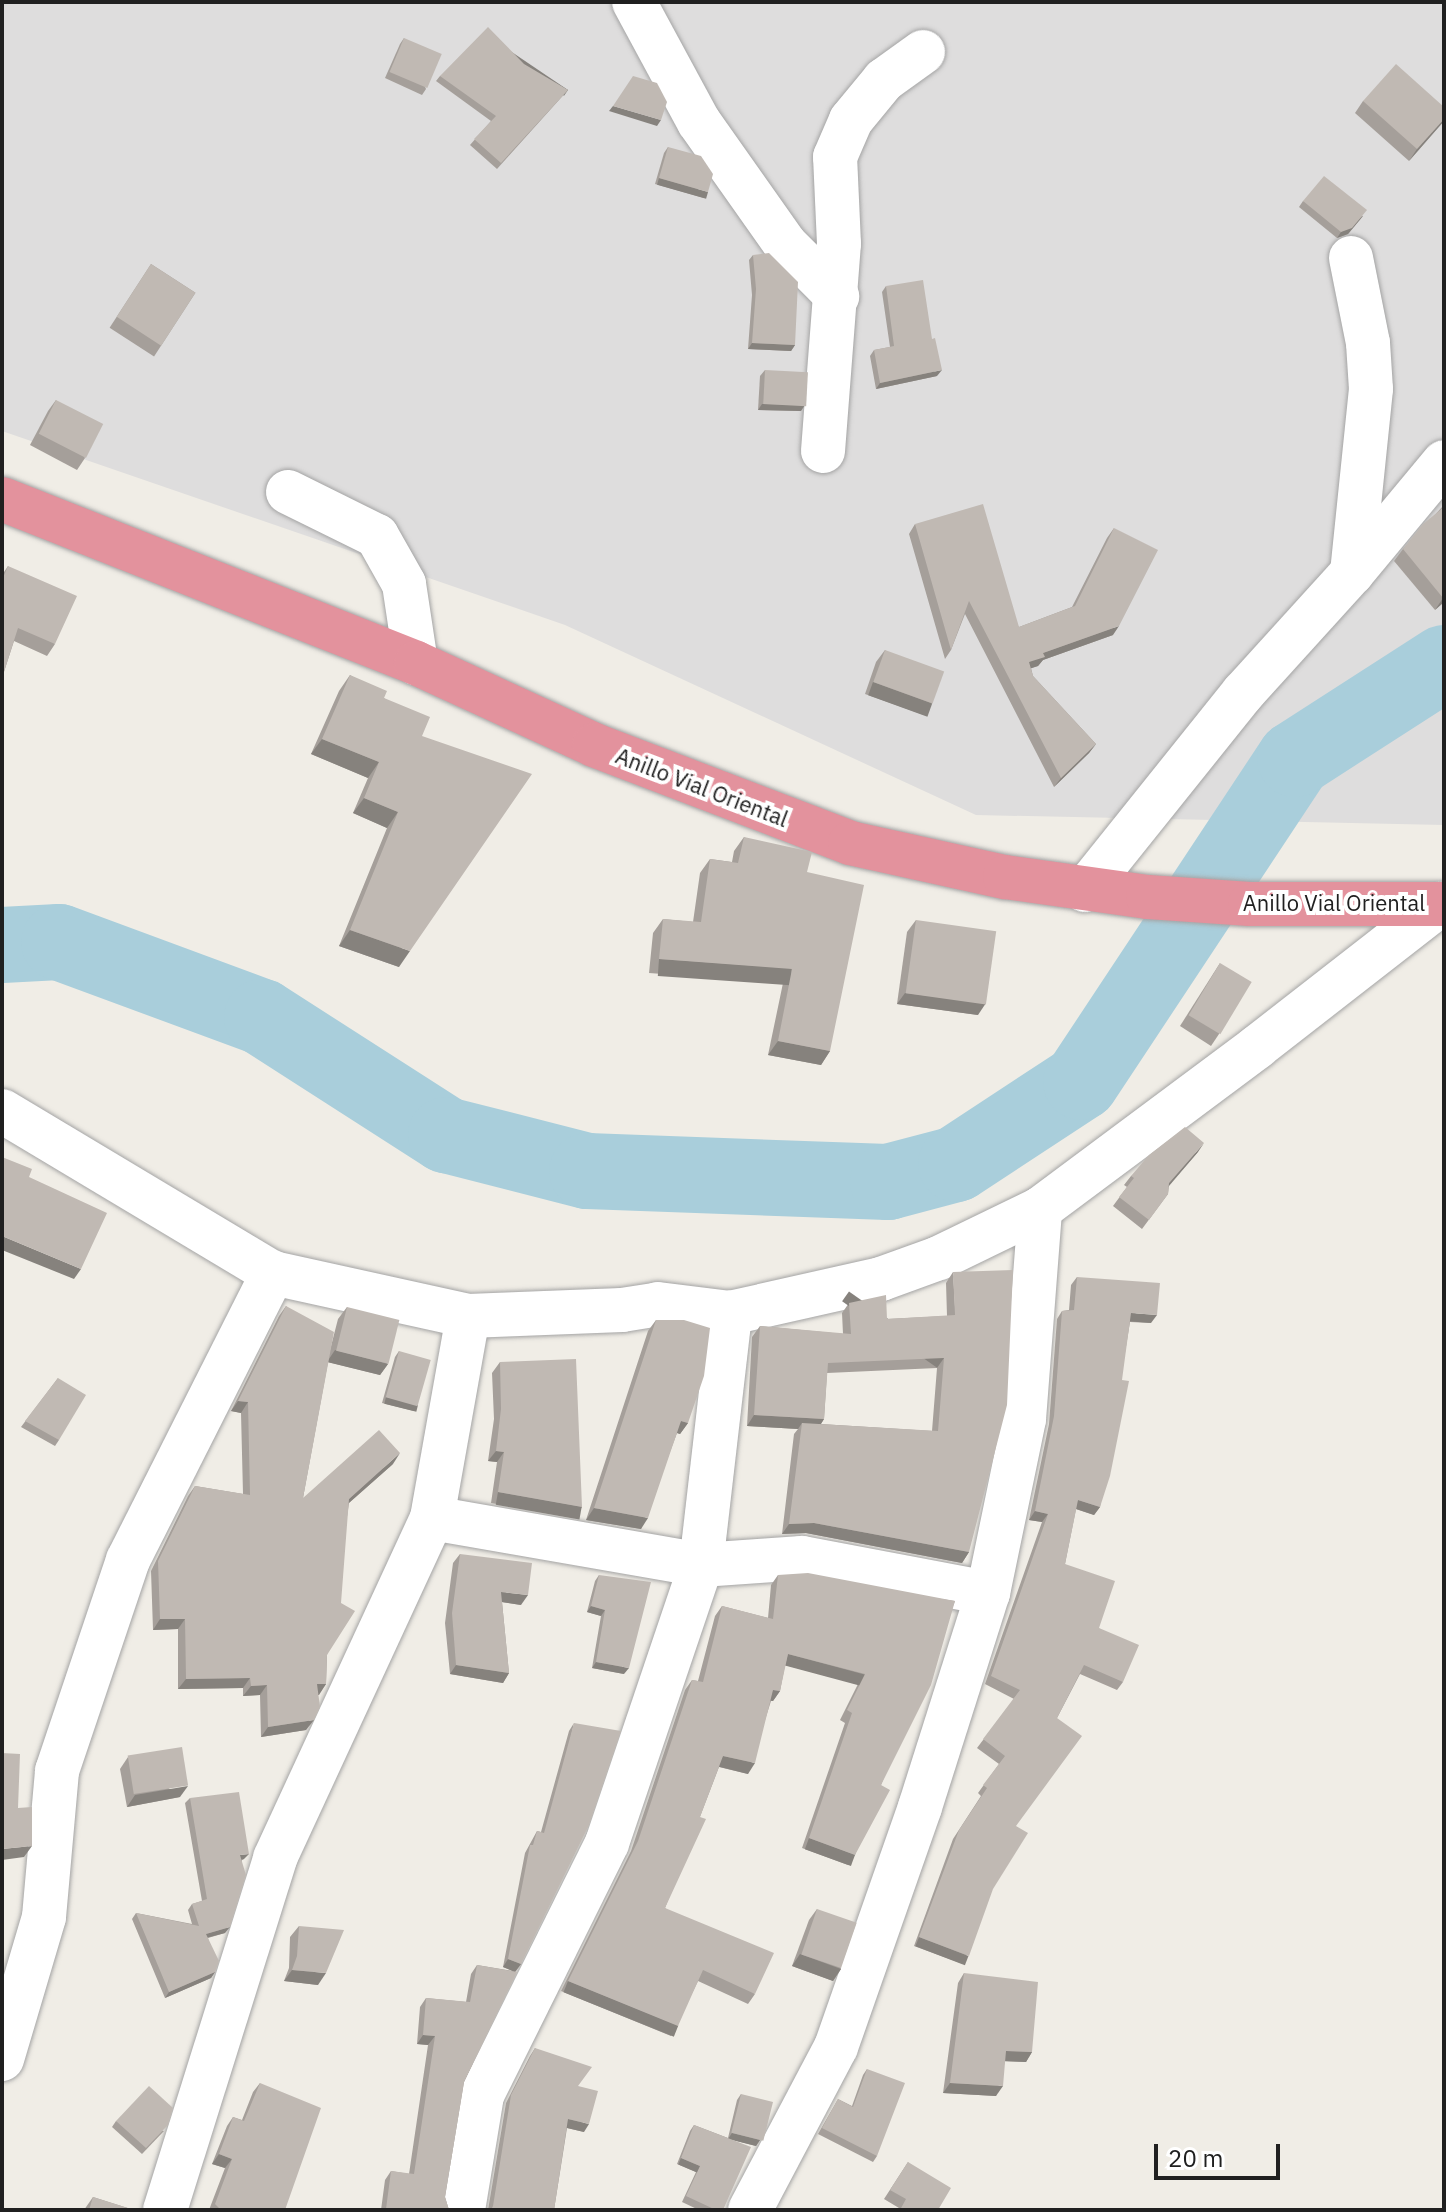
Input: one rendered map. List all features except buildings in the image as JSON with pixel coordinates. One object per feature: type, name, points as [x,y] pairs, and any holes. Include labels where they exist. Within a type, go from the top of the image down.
[{"type":"highway","name":"Anillo Vial Oriental","points":[[2,499],[416,663],[594,745],[850,843],[1005,877],[1148,897],[1250,904],[1442,904]]},
{"type":"street","points":[[634,2],[707,135],[785,244],[837,296]]},
{"type":"street","points":[[823,451],[837,296],[839,244],[835,157],[851,120],[876,90],[923,52]]},
{"type":"street","points":[[1351,258],[1368,343],[1371,389],[1352,573]]},
{"type":"street","points":[[1085,890],[1243,693],[1352,573],[1442,453]]},
{"type":"street","points":[[288,492],[377,536],[404,584],[416,663]]},
{"type":"street","points":[[2,1111],[273,1273],[468,1316],[622,1310],[658,1304],[730,1313],[881,1279],[939,1258],[1040,1209],[1442,904]]},
{"type":"street","points":[[750,2210],[836,2047],[920,1807],[988,1593],[1024,1419],[1040,1209]]},
{"type":"street","points":[[2,2059],[44,1917],[57,1771],[128,1560],[273,1273]]},
{"type":"street","points":[[463,2210],[482,2095],[607,1843],[701,1565],[730,1313]]},
{"type":"street","points":[[165,2210],[275,1858],[432,1518],[468,1316]]},
{"type":"street","points":[[432,1518],[701,1565],[802,1558],[988,1593]]},
{"type":"shaded area","points":[[2,2],[1444,2],[1444,825],[976,815],[565,625],[2,431]]},
{"type":"waterway","points":[[2,945],[59,942],[262,1017],[446,1135],[587,1171],[888,1182],[956,1164],[1081,1082],[1295,759],[1444,663]]}]
